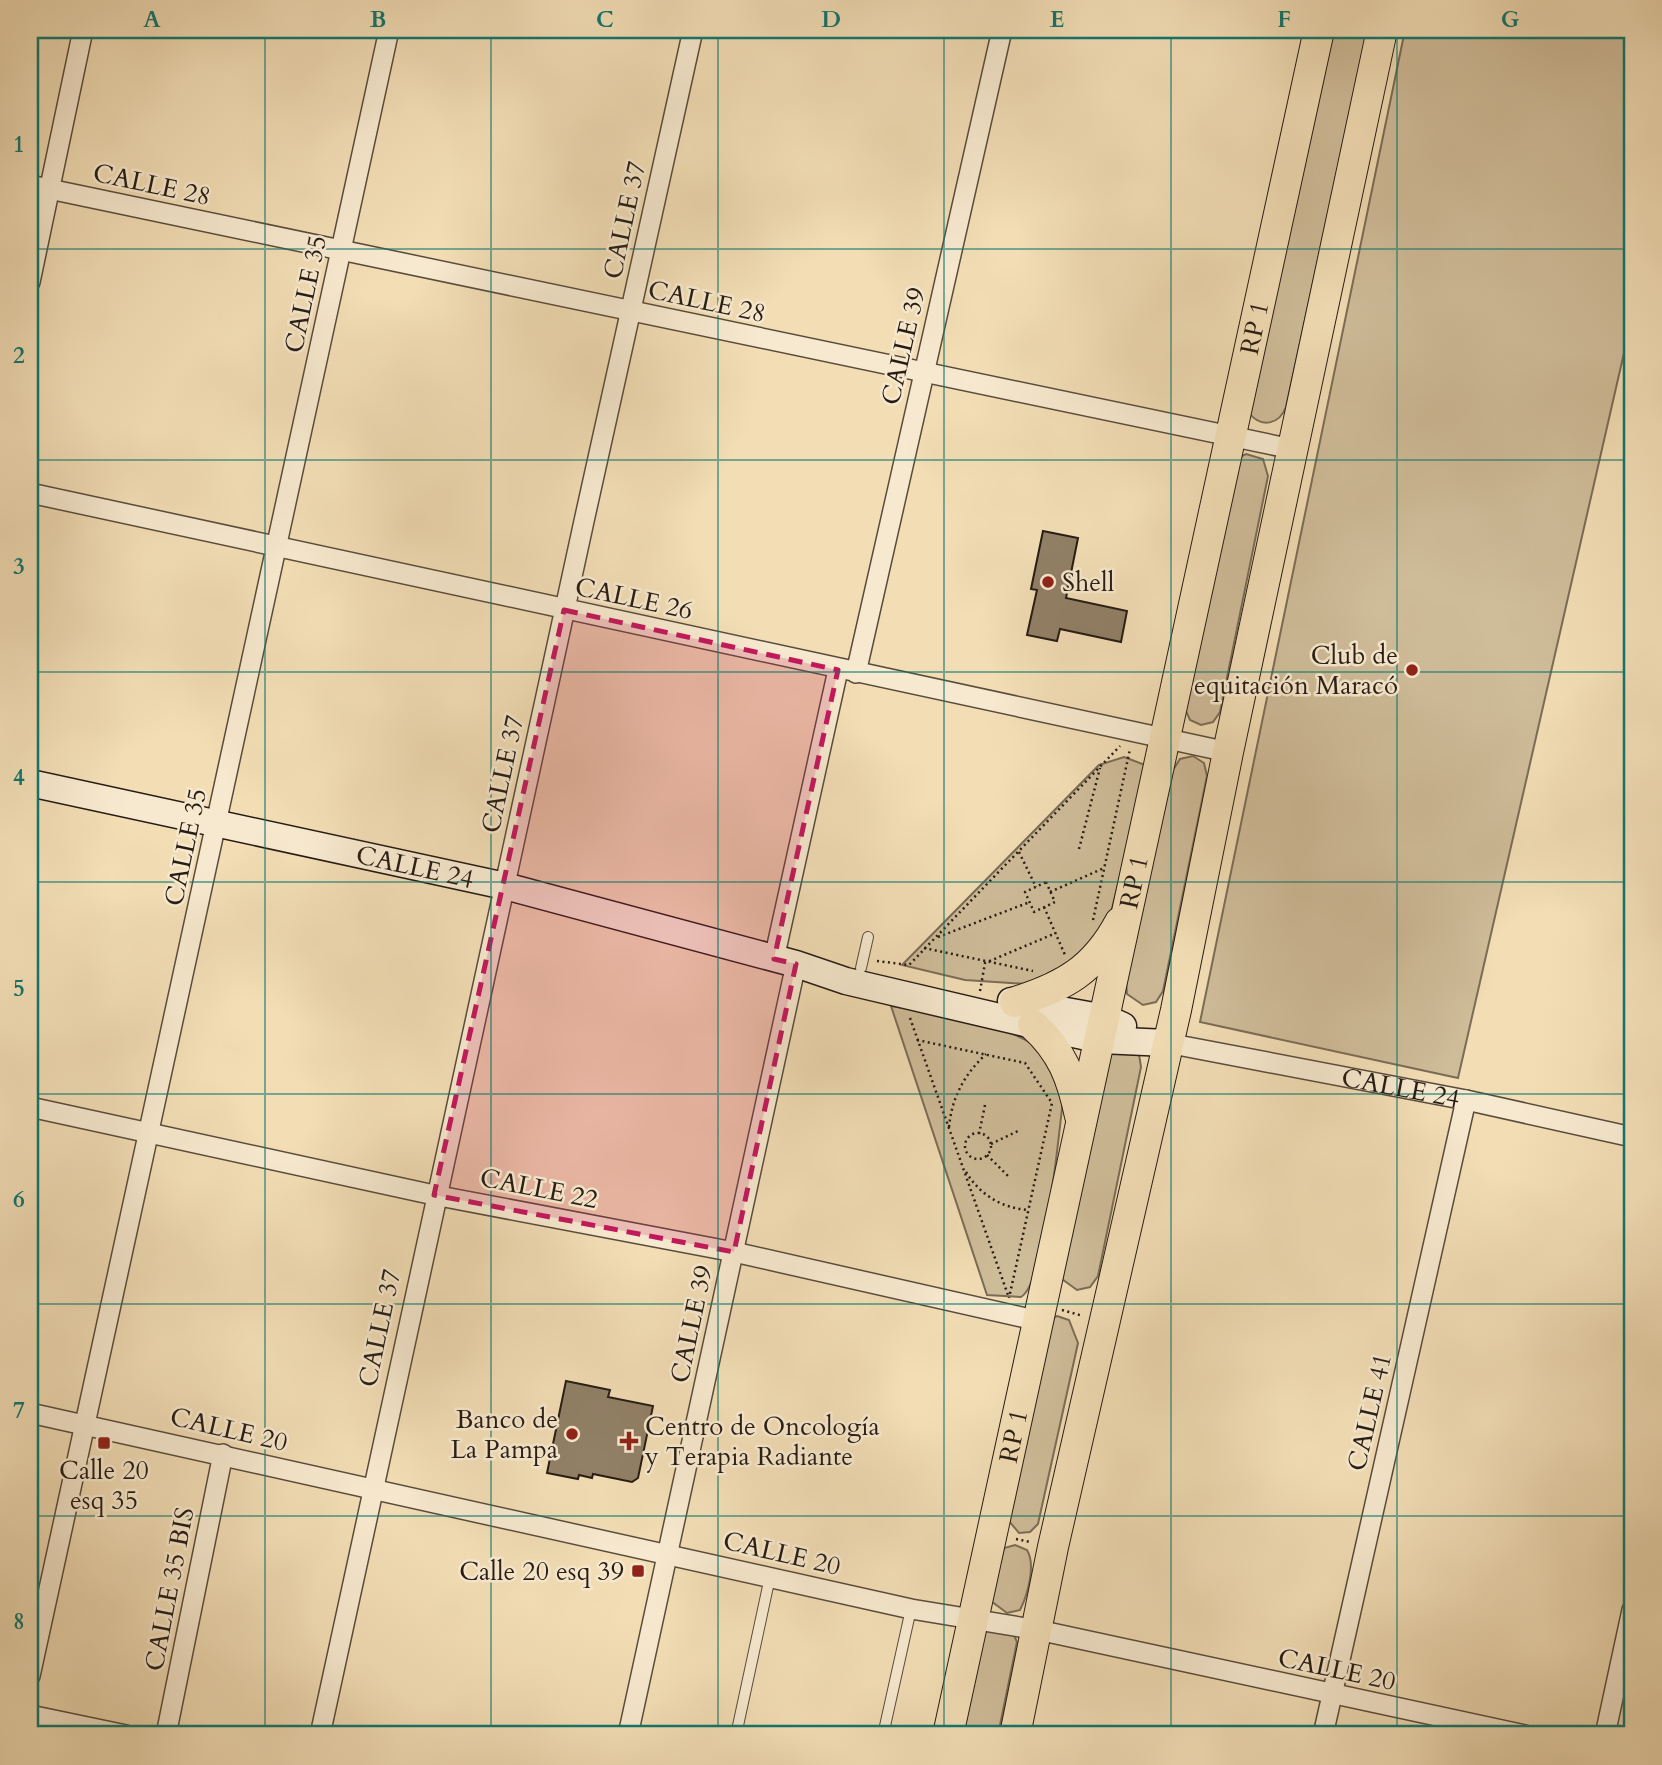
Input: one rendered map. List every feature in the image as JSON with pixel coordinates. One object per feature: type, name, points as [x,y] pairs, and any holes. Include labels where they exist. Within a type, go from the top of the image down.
[{"type":"main road","name":"RP 1","points":[[948,1735],[1167,739],[1319,30]]},
{"type":"main road","points":[[1015,1735],[1053,1547],[1167,1043],[1382,30]]},
{"type":"main road","points":[[1015,1002],[1054,990],[1093,960],[1114,934],[1130,903]]},
{"type":"main road","points":[[1033,1025],[1051,1041],[1061,1056],[1073,1085],[1082,1124]]},
{"type":"street","points":[[30,282],[83,30]]},
{"type":"street","name":"CALLE 35","points":[[30,1676],[278,549],[389,30]]},
{"type":"street","name":"CALLE 37","points":[[320,1735],[434,1195],[505,886],[693,30]]},
{"type":"street","name":"CALLE 39","points":[[628,1735],[734,1252],[785,961],[847,672],[924,373],[1002,30]]},
{"type":"street","name":"CALLE 28","points":[[30,185],[1292,449]]},
{"type":"street","name":"CALLE 26","points":[[30,493],[278,549],[1228,752]]},
{"type":"street","name":"CALLE 24","points":[[30,783],[505,886],[785,961],[846,981],[1033,1025],[1103,1029]]},
{"type":"street","name":"CALLE 24","points":[[785,961],[862,964],[1015,1002],[1103,1029],[1466,1100],[1632,1137]]},
{"type":"street","name":"CALLE 41","points":[[1323,1735],[1466,1100]]},
{"type":"street","name":"CALLE 22","points":[[30,1107],[434,1195],[1040,1313]]},
{"type":"street","name":"CALLE 20","points":[[30,1413],[911,1609],[1038,1630],[1332,1696],[1525,1735]]},
{"type":"street","name":"CALLE 35 BIS","points":[[166,1735],[223,1454]]},
{"type":"street","points":[[1605,1735],[1632,1610]]},
{"type":"street","points":[[30,1715],[125,1735]]},
{"type":"lane","points":[[862,964],[868,937]]},
{"type":"lane","points":[[736,1735],[770,1577]]},
{"type":"lane","points":[[883,1735],[911,1609]]},
{"type":"path","points":[[862,964],[908,965],[1134,732]]},
{"type":"path","points":[[1093,920],[1134,732]]},
{"type":"path","points":[[1079,849],[1100,766]]},
{"type":"path","points":[[1019,851],[1035,887]]},
{"type":"path","points":[[1050,892],[1104,868]]},
{"type":"path","points":[[1046,882],[1055,902],[1034,912],[1025,892],[1035,887],[1046,882]]},
{"type":"path","points":[[935,938],[1030,902]]},
{"type":"path","points":[[1044,907],[1068,960]]},
{"type":"path","points":[[985,963],[1056,933]]},
{"type":"path","points":[[924,948],[1037,972]]},
{"type":"path","points":[[980,994],[985,963]]},
{"type":"path","points":[[900,1016],[909,1017],[961,1163],[1007,1306]]},
{"type":"path","points":[[917,1040],[1024,1063],[1052,1103],[1007,1306]]},
{"type":"path","points":[[949,1129],[957,1092],[971,1068],[986,1054]]},
{"type":"path","points":[[979,1134],[985,1105]]},
{"type":"path","points":[[988,1155],[991,1144],[1020,1130]]},
{"type":"path","points":[[988,1155],[976,1159],[966,1151],[968,1139],[979,1134],[986,1137],[991,1144]]},
{"type":"path","points":[[988,1155],[1009,1177]]},
{"type":"path","points":[[961,1163],[978,1189],[990,1198],[1007,1206],[1028,1210]]},
{"type":"path","points":[[1040,1313],[1104,1321]]},
{"type":"path","points":[[992,1534],[1053,1547]]},
{"type":"highlighted area","points":[[564,610],[838,670],[774,959],[796,964],[734,1252],[434,1195]]},
{"type":"shaded area","points":[[1328,30],[1368,30],[1286,407],[1279,418],[1264,422],[1249,413]]},
{"type":"shaded area","name":"Club de equitación Maracó","points":[[1405,30],[1632,30],[1632,318],[1458,1078],[1200,1022]]},
{"type":"shaded area","points":[[1246,454],[1263,459],[1268,476],[1220,712],[1213,722],[1201,725],[1190,720],[1185,709],[1240,457]]},
{"type":"shaded area","points":[[1193,756],[1204,763],[1207,776],[1163,991],[1156,1002],[1143,1005],[1127,994],[1126,981],[1173,770],[1180,759]]},
{"type":"shaded area","points":[[1124,757],[1145,765],[1146,773],[1107,928],[1084,956],[1027,984],[965,980],[902,965],[1099,765]]},
{"type":"shaded area","points":[[891,1006],[965,1020],[1020,1037],[1040,1050],[1054,1074],[1062,1109],[1054,1179],[1037,1266],[1021,1297],[987,1295]]},
{"type":"shaded area","points":[[1115,1050],[1139,1054],[1141,1067],[1098,1276],[1090,1287],[1077,1290],[1062,1279],[1110,1055]]},
{"type":"shaded area","points":[[1057,1316],[1069,1320],[1078,1343],[1038,1524],[1030,1532],[1019,1533],[1008,1520],[1052,1319]]},
{"type":"shaded area","points":[[1015,1545],[1027,1550],[1031,1571],[1020,1610],[1007,1613],[991,1601],[1004,1548]]},
{"type":"shaded area","points":[[989,1629],[1012,1631],[1017,1642],[998,1735],[961,1735],[984,1633]]},
{"type":"building","points":[[1043,531],[1078,538],[1066,598],[1127,611],[1121,642],[1060,629],[1057,641],[1027,635],[1037,590],[1031,589]]},
{"type":"building","points":[[566,1381],[610,1390],[608,1397],[653,1406],[638,1478],[632,1482],[593,1474],[592,1478],[579,1475],[578,1479],[547,1473]]},
{"type":"place","name":"Shell","points":[[1048,582]]},
{"type":"place","name":"Club de equitación Maracó","points":[[1412,670]]},
{"type":"place","name":"Banco de La Pampa","points":[[572,1434]]},
{"type":"place","name":"Centro de Oncología y Terapia Radiante","points":[[629,1441]]},
{"type":"place","name":"Calle 20 esq 35","points":[[104,1443]]},
{"type":"place","name":"Calle 20 esq 39","points":[[638,1571]]}]
